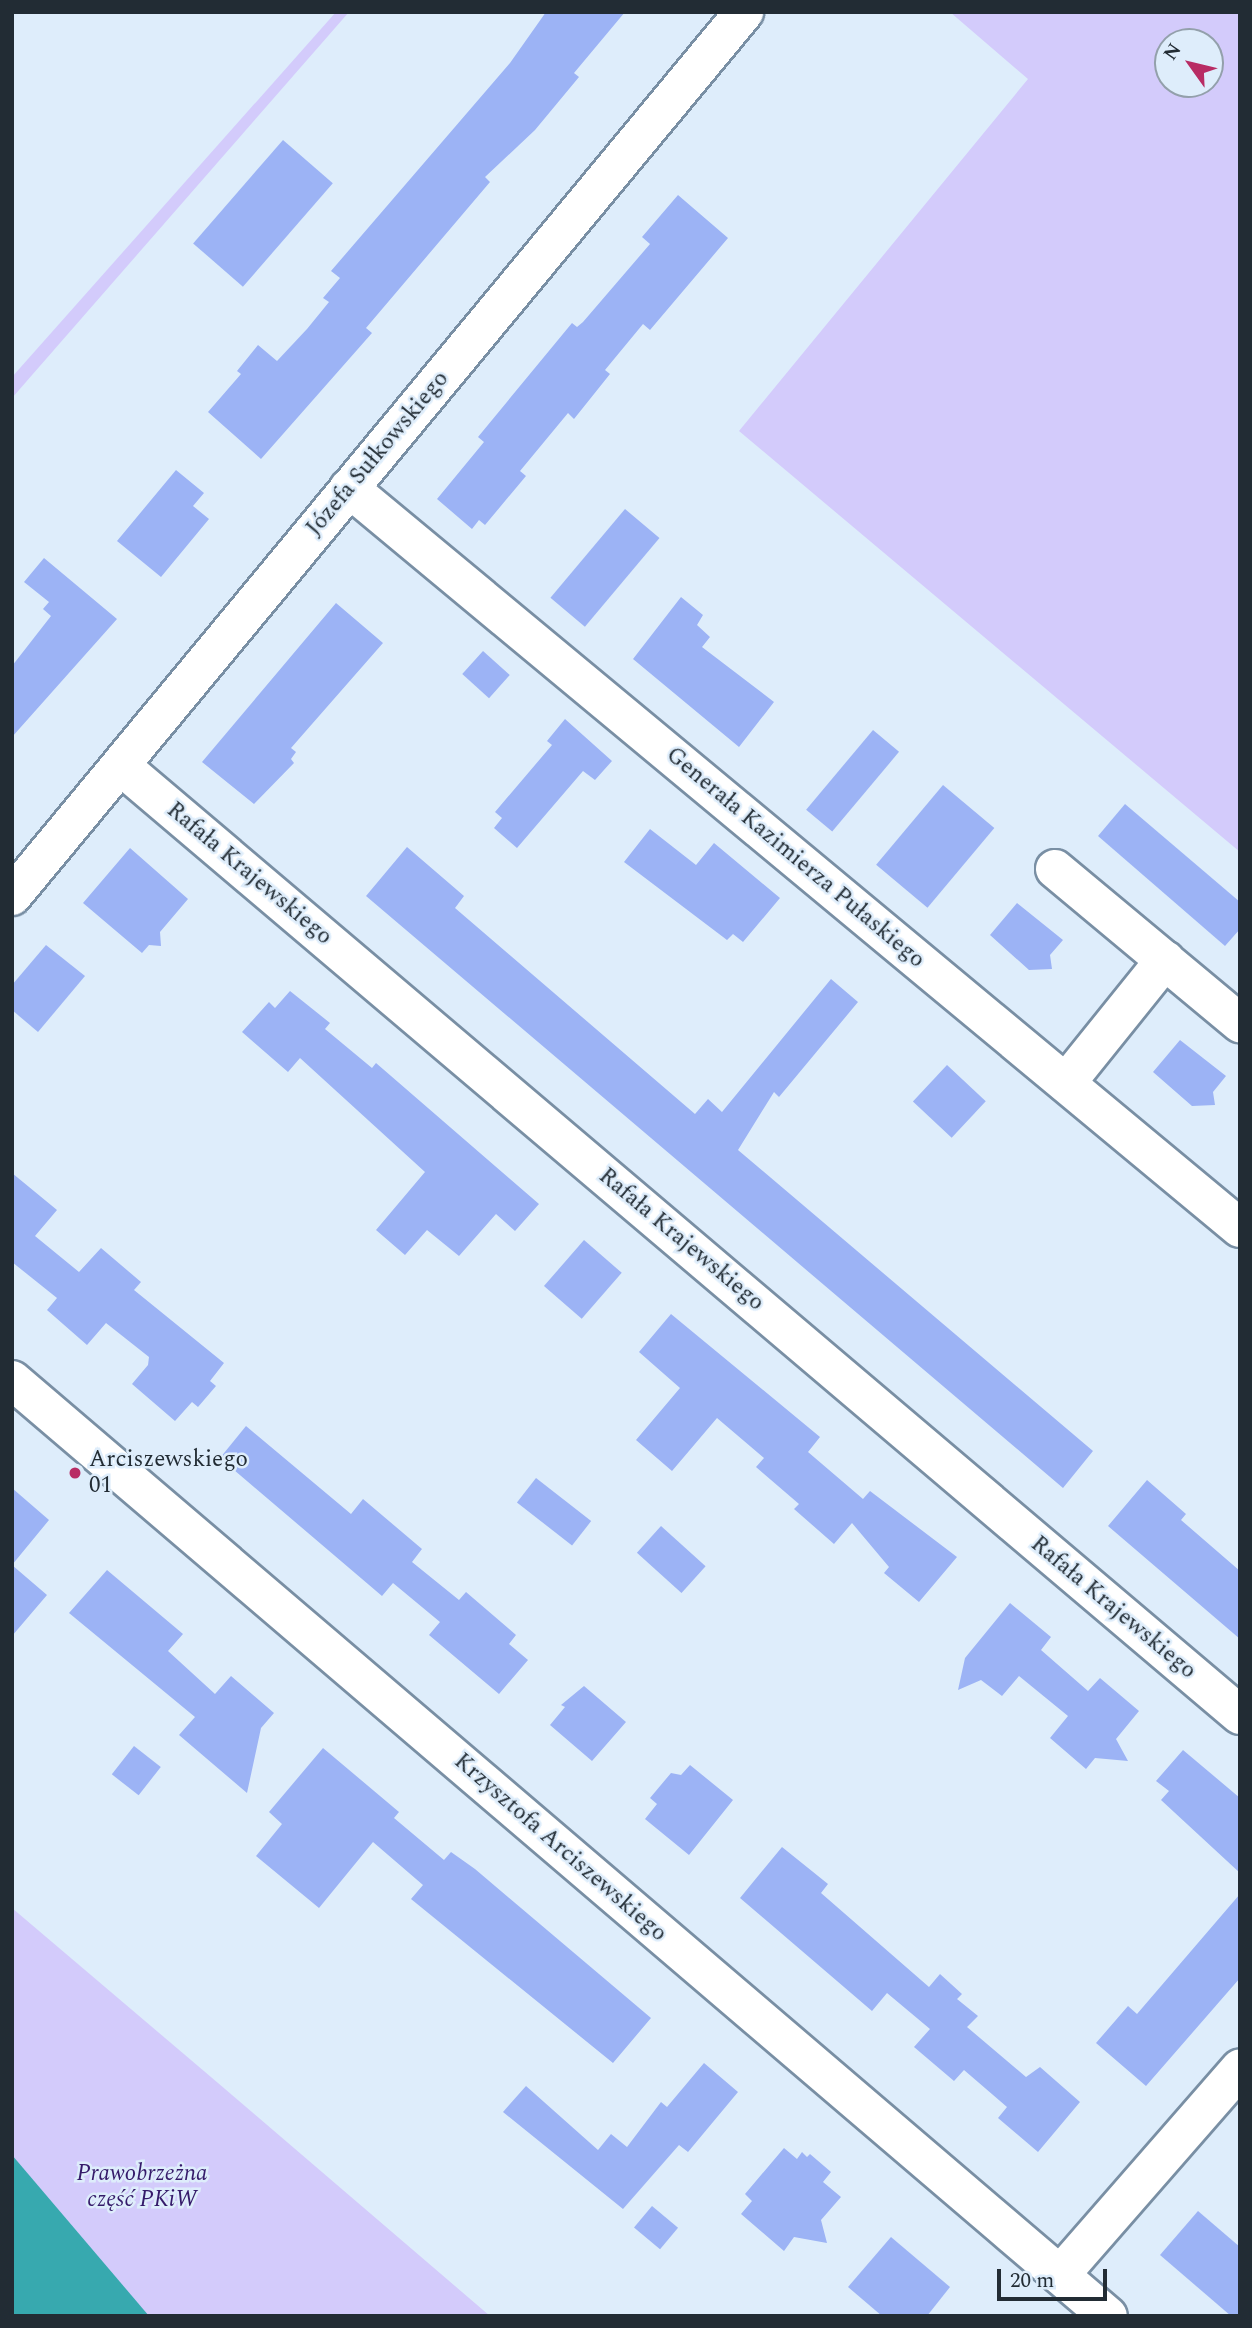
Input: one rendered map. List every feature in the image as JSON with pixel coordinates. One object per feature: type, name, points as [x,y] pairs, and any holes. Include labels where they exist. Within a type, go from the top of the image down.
[{"type":"street","name":"Józefa Sułkowskiego","points":[[12,896],[744,12]]},
{"type":"street","name":"Generała Kazimierza Pułaskiego","points":[[349,488],[1240,1228]]},
{"type":"street","name":"Rafała Krajewskiego","points":[[121,766],[1240,1715]]},
{"type":"street","points":[[1055,869],[1240,1023]]},
{"type":"street","points":[[1066,1083],[1165,960]]},
{"type":"street","name":"Krzysztofa Arciszewskiego","points":[[12,1380],[1108,2316]]},
{"type":"street","points":[[1060,2275],[1240,2069]]},
{"type":"green space","points":[[336,12],[349,12],[12,398],[12,377]]},
{"type":"green space","points":[[950,12],[1240,12],[1240,852],[739,431],[1028,79]]},
{"type":"green space","name":"Prawobrzeżna część PKiW","points":[[12,1908],[218,2083],[490,2316],[12,2316]]},
{"type":"water","points":[[12,2155],[149,2316],[12,2316]]},
{"type":"building","points":[[546,12],[625,12],[574,73],[579,77],[535,130],[485,177],[490,182],[366,328],[372,333],[261,459],[208,412],[241,374],[237,371],[258,345],[277,361],[307,329],[329,302],[323,298],[340,278],[331,271],[510,63]]},
{"type":"building","points":[[283,140],[333,183],[243,287],[193,243]]},
{"type":"building","points":[[678,195],[728,238],[650,330],[643,324],[605,370],[610,374],[574,419],[568,413],[520,471],[526,476],[485,525],[479,520],[472,529],[437,499],[484,442],[478,437],[572,323],[577,327],[583,322],[650,244],[642,237]]},
{"type":"building","points":[[176,470],[204,493],[193,506],[209,519],[161,577],[117,541]]},
{"type":"building","points":[[625,509],[659,538],[585,627],[550,598]]},
{"type":"building","points":[[44,558],[117,619],[12,737],[12,666],[51,616],[43,609],[49,602],[24,582]]},
{"type":"building","points":[[681,597],[703,615],[697,625],[710,637],[702,647],[774,702],[739,747],[633,659]]},
{"type":"building","points":[[336,603],[383,643],[291,748],[296,752],[291,759],[294,763],[254,804],[202,762]]},
{"type":"building","points":[[483,651],[510,675],[489,698],[462,674]]},
{"type":"building","points":[[565,719],[612,761],[595,780],[583,771],[517,848],[494,828],[502,818],[495,812],[552,745],[547,741]]},
{"type":"building","points":[[873,730],[899,752],[832,832],[806,810]]},
{"type":"building","points":[[943,785],[994,828],[927,908],[876,865]]},
{"type":"building","points":[[1125,804],[1240,902],[1240,929],[1225,946],[1098,836]]},
{"type":"building","points":[[650,829],[696,865],[714,843],[780,898],[743,942],[733,934],[727,940],[624,862]]},
{"type":"building","points":[[407,847],[464,896],[455,908],[695,1114],[708,1099],[722,1112],[831,979],[858,1002],[779,1097],[774,1092],[738,1150],[1093,1451],[1063,1488],[366,896]]},
{"type":"building","points":[[130,848],[188,899],[160,932],[161,946],[149,945],[142,953],[83,903]]},
{"type":"building","points":[[1017,903],[1063,940],[1050,955],[1052,969],[1029,970],[990,935]]},
{"type":"building","points":[[46,945],[85,976],[38,1032],[12,1010],[12,985]]},
{"type":"building","points":[[290,991],[330,1023],[325,1029],[372,1068],[376,1063],[539,1204],[515,1231],[496,1214],[459,1256],[427,1230],[405,1255],[376,1230],[425,1172],[300,1058],[288,1072],[242,1032],[269,1002],[275,1008]]},
{"type":"building","points":[[1180,1040],[1226,1076],[1213,1092],[1215,1105],[1192,1106],[1153,1072]]},
{"type":"building","points":[[947,1065],[986,1101],[952,1138],[913,1102]]},
{"type":"building","points":[[12,1173],[57,1210],[35,1236],[79,1272],[101,1248],[141,1282],[134,1290],[224,1363],[210,1381],[216,1386],[198,1407],[192,1402],[175,1421],[132,1384],[148,1365],[149,1357],[106,1323],[87,1345],[47,1310],[57,1298],[12,1262]]},
{"type":"building","points":[[584,1240],[622,1273],[582,1319],[544,1286]]},
{"type":"building","points":[[671,1314],[820,1437],[808,1452],[863,1499],[870,1491],[957,1557],[919,1602],[884,1573],[889,1567],[852,1523],[834,1544],[794,1509],[799,1504],[756,1467],[764,1458],[717,1418],[672,1471],[636,1440],[680,1388],[639,1352]]},
{"type":"building","points":[[246,1426],[351,1514],[363,1499],[422,1549],[412,1562],[459,1600],[466,1592],[516,1635],[509,1644],[528,1660],[499,1694],[429,1635],[440,1622],[393,1583],[382,1596],[220,1458]]},
{"type":"building","points":[[536,1478],[591,1521],[572,1546],[517,1502]]},
{"type":"building","points":[[1147,1480],[1186,1514],[1181,1520],[1240,1571],[1240,1639],[1108,1526]]},
{"type":"building","points":[[12,1488],[49,1520],[12,1565]]},
{"type":"building","points":[[661,1526],[706,1566],[681,1593],[637,1553]]},
{"type":"building","points":[[12,1565],[47,1595],[12,1636]]},
{"type":"building","points":[[107,1570],[183,1634],[168,1651],[215,1694],[231,1676],[274,1713],[261,1728],[247,1793],[179,1735],[195,1717],[69,1613]]},
{"type":"building","points":[[1010,1603],[1051,1637],[1041,1650],[1088,1691],[1100,1678],[1139,1711],[1116,1739],[1128,1761],[1095,1758],[1086,1769],[1050,1738],[1068,1716],[1019,1676],[1002,1696],[981,1680],[958,1690],[965,1658]]},
{"type":"building","points":[[584,1686],[626,1722],[592,1761],[550,1725],[565,1707],[561,1705]]},
{"type":"building","points":[[134,1746],[161,1767],[139,1795],[112,1774]]},
{"type":"building","points":[[323,1748],[399,1812],[394,1818],[444,1860],[451,1852],[475,1869],[651,2018],[613,2063],[411,1899],[423,1885],[373,1842],[319,1908],[256,1856],[282,1824],[269,1812]]},
{"type":"building","points":[[1183,1750],[1240,1798],[1240,1873],[1161,1800],[1169,1791],[1156,1781]]},
{"type":"building","points":[[690,1765],[733,1800],[689,1855],[645,1819],[657,1804],[650,1798],[671,1773],[681,1775]]},
{"type":"building","points":[[782,1847],[828,1884],[821,1893],[929,1987],[940,1974],[962,1994],[957,1999],[978,2016],[967,2027],[1026,2077],[1040,2067],[1080,2102],[1038,2152],[998,2118],[1007,2107],[964,2070],[954,2081],[914,2047],[930,2029],[887,1993],[872,2011],[740,1898]]},
{"type":"building","points":[[1240,1894],[1240,1978],[1146,2086],[1096,2043],[1128,2006],[1137,2014]]},
{"type":"building","points":[[704,2063],[738,2092],[688,2152],[679,2145],[623,2209],[503,2112],[526,2086],[598,2150],[611,2134],[627,2147],[661,2102],[667,2107]]},
{"type":"building","points":[[784,2148],[797,2159],[802,2152],[807,2157],[810,2154],[831,2172],[823,2182],[841,2197],[821,2220],[827,2243],[794,2237],[784,2251],[741,2214],[752,2201],[745,2194]]},
{"type":"building","points":[[652,2206],[678,2228],[660,2249],[634,2227]]},
{"type":"building","points":[[1198,2211],[1240,2247],[1240,2316],[1231,2316],[1160,2255]]},
{"type":"building","points":[[891,2237],[950,2287],[927,2316],[882,2316],[848,2287]]},
{"type":"place","name":"Arciszewskiego 01","points":[[75,1473]]}]
